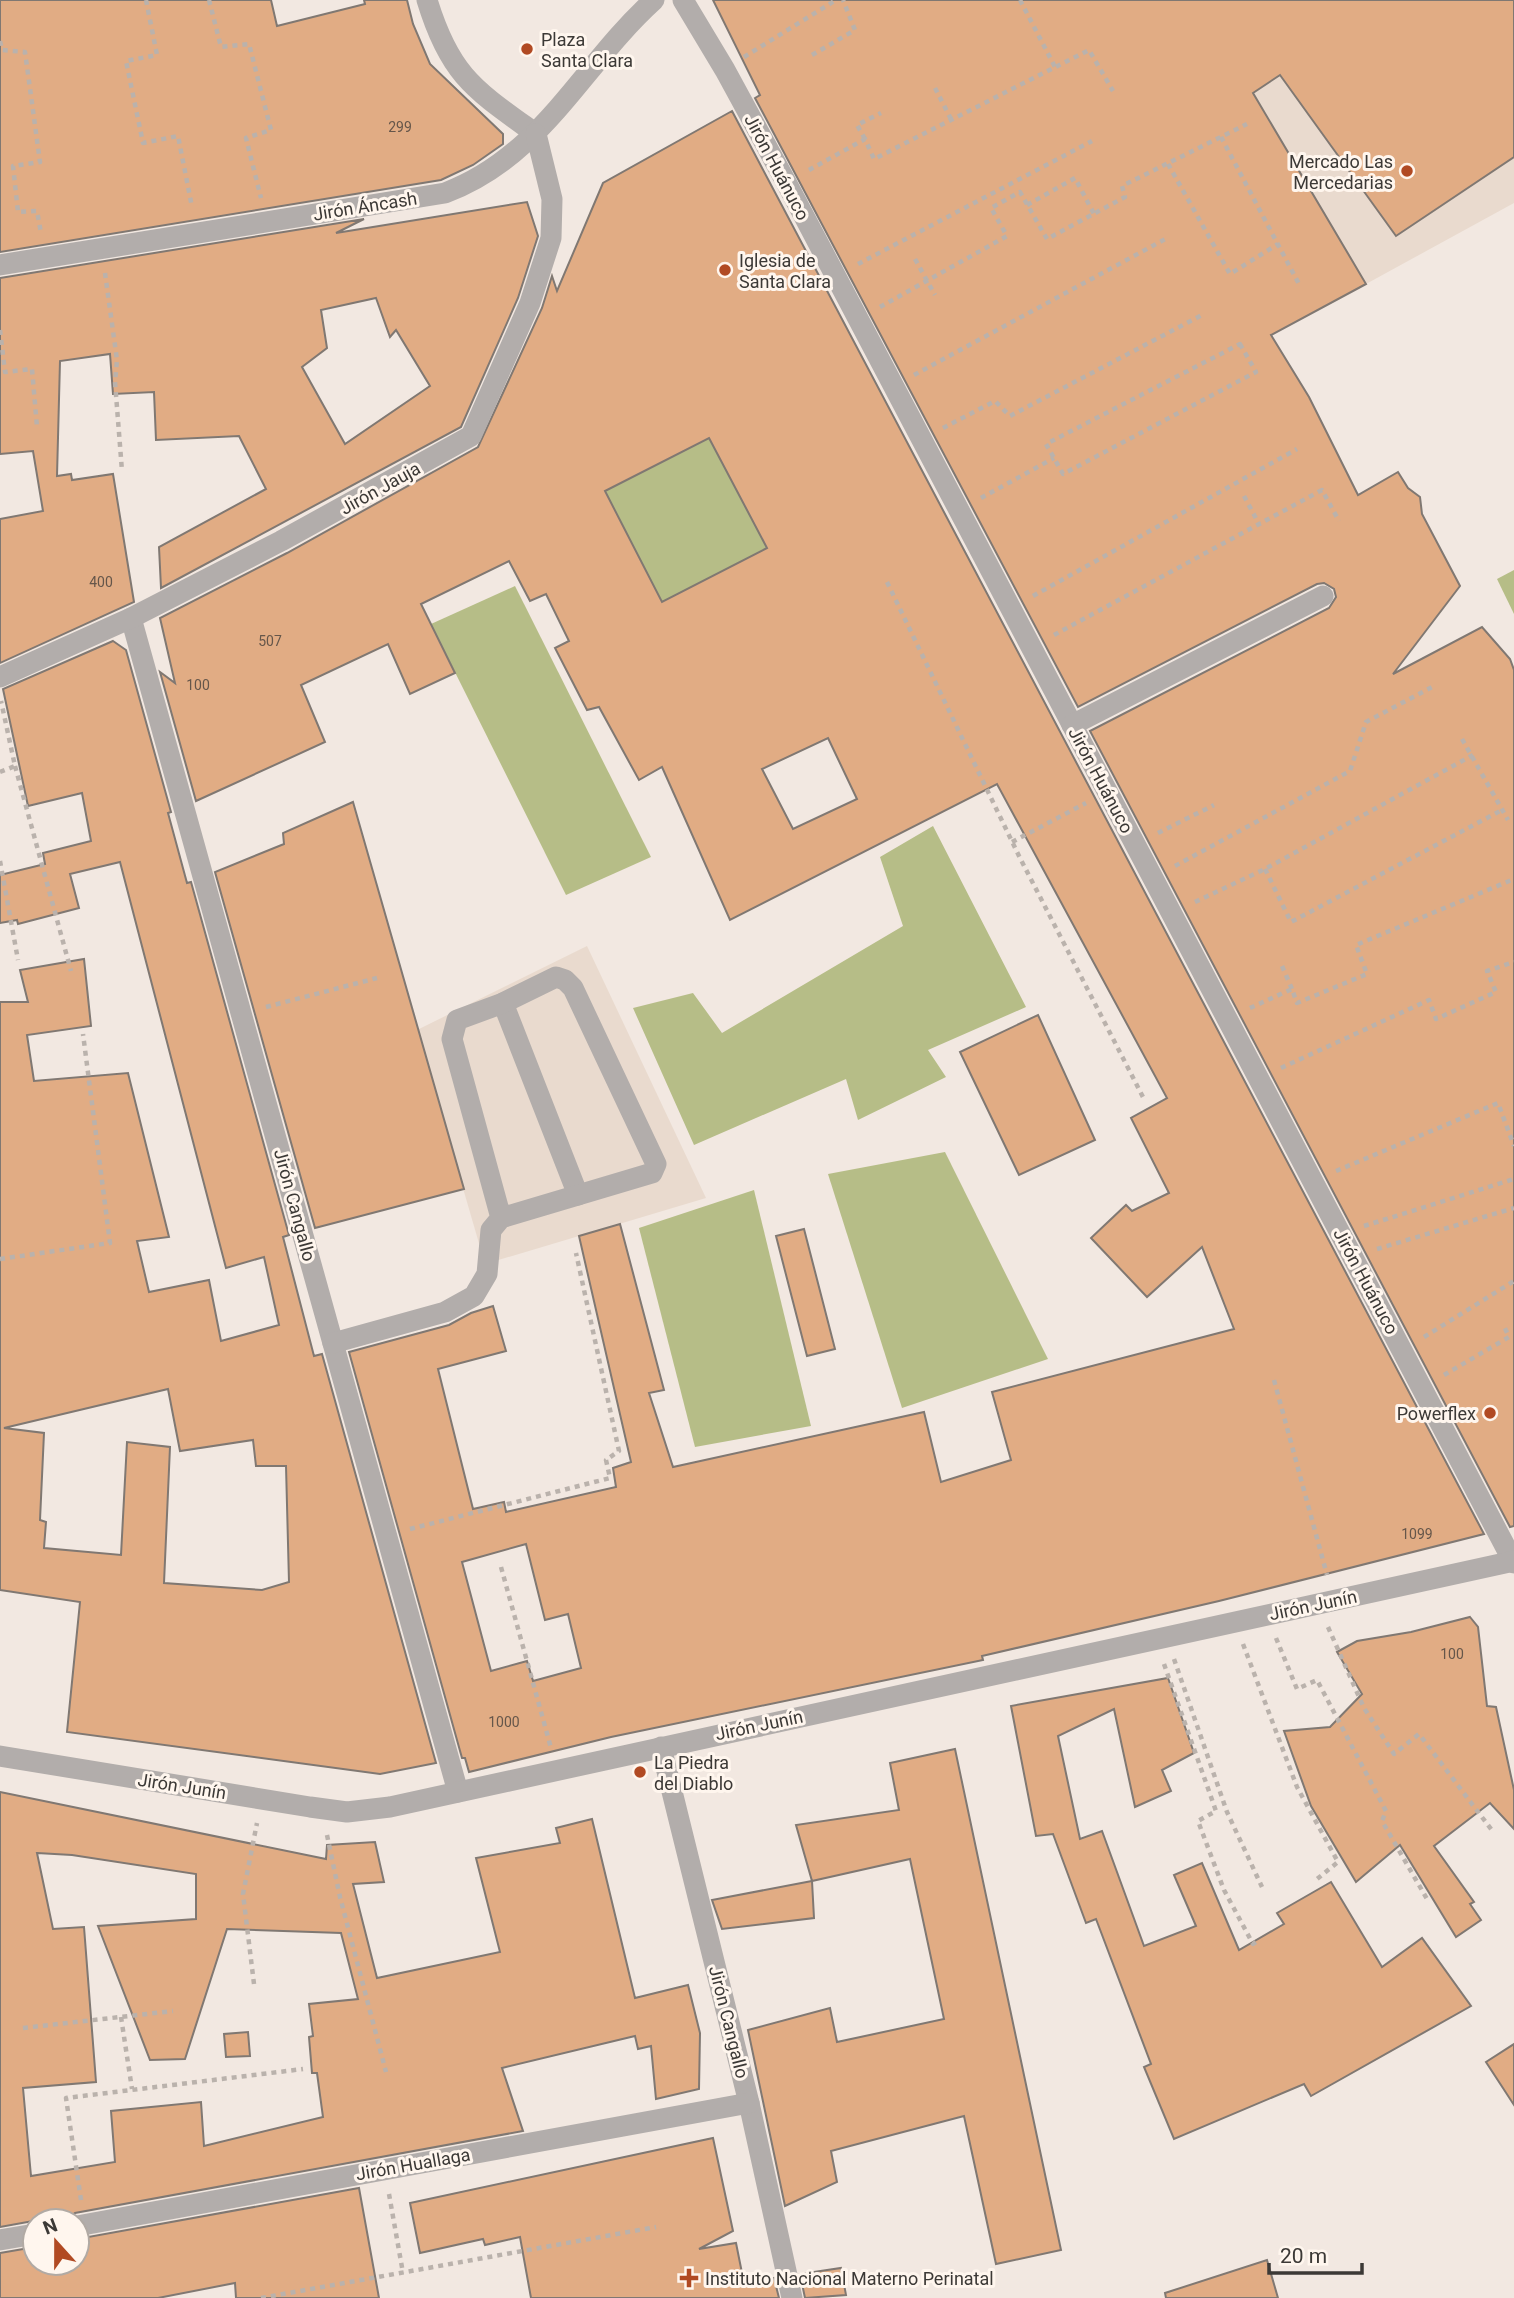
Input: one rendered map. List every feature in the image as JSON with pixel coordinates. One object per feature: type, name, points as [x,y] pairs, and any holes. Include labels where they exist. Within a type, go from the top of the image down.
[{"type":"street","points":[[428,0],[440,41],[454,65],[485,97],[536,134]]},
{"type":"street","name":"Jirón Áncash","points":[[0,265],[445,193],[489,173],[536,134],[654,0]]},
{"type":"street","name":"Jirón Huánuco","points":[[683,0],[725,69],[836,276],[1514,1563]]},
{"type":"street","name":"Jirón Jauja","points":[[0,677],[131,618],[360,500],[474,432],[530,303],[551,238],[552,199],[536,134]]},
{"type":"street","points":[[1072,725],[1323,596]]},
{"type":"street","name":"Jirón Cangallo","points":[[131,618],[458,1792]]},
{"type":"street","points":[[333,1343],[445,1312],[474,1296],[486,1274],[491,1230],[501,1218],[652,1173],[656,1164],[573,988],[556,977],[503,1003],[457,1020],[452,1039],[501,1218]]},
{"type":"street","points":[[503,1003],[578,1195]]},
{"type":"street","name":"Jirón Junín","points":[[0,1756],[322,1809],[348,1812],[390,1807],[1514,1563]]},
{"type":"street","name":"Jirón Cangallo","points":[[661,1747],[749,2103],[792,2298]]},
{"type":"street","name":"Jirón Huallaga","points":[[91,2223],[749,2103]]},
{"type":"street","points":[[0,2240],[21,2236]]},
{"type":"path","points":[[146,0],[157,55],[126,61],[144,143],[178,136],[197,233]]},
{"type":"path","points":[[209,0],[220,47],[249,44],[271,130],[246,138],[267,222]]},
{"type":"path","points":[[725,69],[836,0]]},
{"type":"path","points":[[812,55],[855,30],[843,0]]},
{"type":"path","points":[[1020,0],[1055,67]]},
{"type":"path","points":[[0,41],[2,50],[25,52],[40,162],[13,166],[18,212],[37,211],[47,257]]},
{"type":"path","points":[[881,113],[857,125],[874,159],[1090,50],[1113,91]]},
{"type":"path","points":[[935,88],[952,121]]},
{"type":"path","points":[[858,319],[1007,236],[991,208],[1020,192],[1047,239],[1125,197],[1122,187],[1247,124]]},
{"type":"path","points":[[1221,137],[1300,286]]},
{"type":"path","points":[[786,182],[864,139]]},
{"type":"path","points":[[836,276],[1092,141]]},
{"type":"path","points":[[1168,164],[1230,274],[1278,244]]},
{"type":"path","points":[[1027,205],[1075,178],[1094,214]]},
{"type":"path","points":[[893,386],[1169,237]]},
{"type":"path","points":[[102,248],[117,360],[115,382],[122,471]]},
{"type":"path","points":[[915,259],[935,295]]},
{"type":"path","points":[[922,439],[995,401],[1010,416],[1202,315]]},
{"type":"path","points":[[0,330],[5,372],[32,369],[37,426]]},
{"type":"path","points":[[1240,344],[1256,372],[1063,474],[1054,458],[1046,444],[1240,344]]},
{"type":"path","points":[[1011,609],[1297,449]]},
{"type":"path","points":[[959,510],[1054,458]]},
{"type":"path","points":[[1031,647],[1322,490],[1339,521]]},
{"type":"path","points":[[1244,496],[1259,524]]},
{"type":"path","points":[[887,582],[1012,842],[1144,1100]]},
{"type":"path","points":[[1153,878],[1350,771],[1366,722],[1434,686]]},
{"type":"path","points":[[0,698],[15,766],[71,971]]},
{"type":"path","points":[[1462,739],[1508,820]]},
{"type":"path","points":[[1172,914],[1265,869],[1473,755]]},
{"type":"path","points":[[0,772],[15,766]]},
{"type":"path","points":[[1012,842],[1108,792]]},
{"type":"path","points":[[1136,845],[1214,804]]},
{"type":"path","points":[[1265,869],[1292,922],[1502,810]]},
{"type":"path","points":[[0,861],[18,960]]},
{"type":"path","points":[[1282,966],[1297,1003],[1367,974],[1356,945],[1514,880]]},
{"type":"path","points":[[1258,1078],[1429,999],[1436,1019],[1496,992],[1487,971],[1514,962]]},
{"type":"path","points":[[242,1014],[377,978]]},
{"type":"path","points":[[1227,1019],[1292,989]]},
{"type":"path","points":[[0,1259],[110,1243],[83,1034]]},
{"type":"path","points":[[1312,1181],[1498,1103],[1514,1146]]},
{"type":"path","points":[[1340,1233],[1514,1179]]},
{"type":"path","points":[[1352,1256],[1514,1208]]},
{"type":"path","points":[[387,1535],[610,1478],[607,1460],[620,1451],[576,1253]]},
{"type":"path","points":[[1402,1350],[1514,1281]]},
{"type":"path","points":[[1422,1388],[1509,1337],[1503,1324]]},
{"type":"path","points":[[1275,1380],[1326,1602],[1364,1708],[1394,1754],[1419,1734],[1494,1833]]},
{"type":"path","points":[[501,1567],[557,1770]]},
{"type":"path","points":[[1267,1615],[1297,1689],[1317,1681],[1385,1811],[1382,1821],[1427,1899]]},
{"type":"path","points":[[1234,1622],[1297,1787],[1338,1863],[1317,1879]]},
{"type":"path","points":[[1161,1638],[1227,1812],[1262,1886]]},
{"type":"path","points":[[1161,1638],[1216,1811],[1198,1821],[1224,1890],[1253,1944],[1259,1940]]},
{"type":"path","points":[[254,1984],[243,1894],[262,1800]]},
{"type":"path","points":[[322,1809],[340,1897],[386,2072]]},
{"type":"path","points":[[23,2028],[173,2011]]},
{"type":"path","points":[[121,2017],[132,2089]]},
{"type":"path","points":[[79,2207],[66,2098],[303,2069]]},
{"type":"path","points":[[385,2169],[403,2273]]},
{"type":"path","points":[[261,2298],[656,2227]]},
{"type":"shaded area","name":"Mercado Las Mercedarias","points":[[1170,0],[1514,0],[1514,203],[1366,284],[1251,89]]},
{"type":"shaded area","points":[[587,946],[706,1198],[485,1264],[417,1030]]},
{"type":"green space","points":[[709,438],[767,548],[662,602],[605,491]]},
{"type":"green space","points":[[1514,570],[1514,614],[1497,579]]},
{"type":"green space","points":[[515,586],[651,857],[566,895],[431,624]]},
{"type":"green space","points":[[933,826],[1026,1007],[928,1050],[946,1077],[858,1120],[846,1079],[694,1145],[633,1008],[693,993],[722,1033],[903,926],[880,857]]},
{"type":"green space","points":[[945,1152],[1048,1359],[902,1408],[828,1174]]},
{"type":"green space","points":[[754,1190],[811,1426],[695,1447],[639,1228]]},
{"type":"building","points":[[0,0],[271,0],[277,26],[365,4],[364,0],[407,0],[413,24],[430,64],[503,134],[503,144],[473,165],[441,180],[0,252]]},
{"type":"building","points":[[713,0],[1514,0],[1514,157],[1396,236],[1280,75],[1253,93],[1366,284],[1271,335],[1309,397],[1358,495],[1398,472],[1408,488],[1420,497],[1422,514],[1460,586],[1393,674],[1482,627],[1510,659],[1514,670],[1514,1526],[1510,1527],[1090,731],[1329,608],[1336,597],[1334,589],[1324,583],[1317,584],[1078,707],[755,98],[760,95]]},
{"type":"building","points":[[732,111],[1484,1534],[1219,1601],[982,1656],[983,1660],[611,1737],[469,1772],[465,1758],[462,1758],[349,1352],[449,1325],[471,1313],[493,1306],[506,1351],[438,1369],[473,1509],[504,1502],[506,1512],[616,1487],[613,1468],[631,1462],[579,1236],[620,1224],[664,1390],[649,1393],[673,1467],[924,1412],[941,1482],[1011,1460],[992,1392],[1234,1329],[1202,1247],[1147,1297],[1091,1238],[1126,1205],[1132,1211],[1169,1193],[1131,1118],[1167,1098],[997,784],[730,920],[662,767],[639,780],[599,707],[587,710],[555,648],[569,641],[546,594],[530,601],[509,561],[421,604],[455,673],[410,694],[388,644],[301,685],[325,742],[196,801],[160,672],[175,683],[160,618],[287,553],[478,447],[542,308],[552,276],[557,291],[603,183]],"holes":[[[709,438],[767,548],[662,602],[605,491]],[[828,738],[857,799],[793,829],[762,769]],[[526,1544],[545,1620],[568,1614],[581,1668],[533,1681],[527,1661],[491,1671],[462,1562]]]},
{"type":"building","points":[[527,202],[538,236],[518,298],[461,427],[161,588],[159,547],[266,489],[239,436],[156,440],[154,392],[113,394],[110,354],[60,361],[57,476],[71,474],[72,480],[113,474],[134,602],[0,663],[0,519],[43,511],[33,451],[0,454],[0,278],[364,219],[336,233]],"holes":[[[376,298],[390,337],[396,330],[430,386],[345,444],[302,367],[327,348],[321,310]]]},
{"type":"building","points":[[113,641],[126,650],[171,812],[168,813],[187,883],[191,882],[289,1235],[283,1237],[314,1356],[322,1354],[436,1763],[380,1774],[67,1732],[80,1602],[0,1590],[0,1002],[28,1002],[20,970],[84,959],[91,1026],[27,1035],[34,1081],[128,1073],[169,1237],[137,1241],[149,1292],[209,1280],[221,1341],[279,1325],[264,1257],[226,1268],[120,862],[70,874],[79,908],[18,924],[17,920],[0,923],[0,875],[45,864],[43,853],[91,841],[82,793],[28,806],[3,689]],"holes":[[[168,1389],[180,1451],[253,1440],[256,1466],[286,1466],[289,1582],[262,1590],[164,1583],[170,1447],[127,1442],[121,1555],[44,1548],[46,1522],[40,1520],[44,1433],[4,1428]]]},
{"type":"building","points":[[353,802],[464,1189],[315,1228],[215,872],[284,844],[283,833]]},
{"type":"building","points":[[1038,1015],[1095,1140],[1019,1175],[960,1052]]},
{"type":"building","points":[[804,1229],[835,1349],[807,1356],[776,1236]]},
{"type":"building","points":[[1470,1617],[1478,1627],[1487,1706],[1496,1707],[1514,1790],[1514,1829],[1490,1803],[1434,1846],[1474,1902],[1470,1904],[1481,1920],[1456,1937],[1400,1845],[1356,1882],[1311,1806],[1284,1731],[1330,1727],[1362,1694],[1337,1652],[1357,1641],[1411,1632]]},
{"type":"building","points":[[1168,1678],[1194,1753],[1162,1770],[1171,1791],[1135,1807],[1114,1709],[1058,1736],[1080,1839],[1102,1831],[1144,1946],[1196,1926],[1174,1875],[1202,1863],[1239,1950],[1284,1924],[1277,1913],[1331,1882],[1382,1967],[1422,1938],[1471,2006],[1311,2096],[1304,2084],[1174,2139],[1144,2067],[1151,2064],[1096,1919],[1086,1923],[1053,1834],[1036,1836],[1011,1706]]},
{"type":"building","points":[[955,1749],[1061,2250],[996,2264],[964,2116],[831,2151],[837,2182],[785,2206],[748,2030],[830,2008],[837,2042],[944,2019],[910,1859],[812,1881],[796,1825],[899,1810],[890,1763]]},
{"type":"building","points":[[0,1792],[326,1859],[327,1845],[375,1842],[384,1882],[353,1884],[377,1978],[500,1952],[476,1858],[560,1843],[556,1828],[592,1819],[635,1998],[688,1985],[700,2033],[699,2089],[656,2099],[651,2046],[638,2049],[635,2036],[502,2068],[523,2131],[91,2210],[91,2207],[21,2207],[21,2223],[0,2227]],"holes":[[[37,1853],[72,1855],[196,1874],[196,1919],[98,1926],[150,2060],[185,2059],[227,1929],[341,1933],[358,1999],[309,2004],[313,2036],[309,2037],[312,2073],[317,2073],[323,2117],[204,2146],[201,2102],[111,2111],[115,2162],[31,2176],[23,2088],[96,2082],[84,1927],[53,1929]]]},
{"type":"building","points":[[812,1881],[814,1918],[722,1929],[712,1900]]},
{"type":"building","points":[[248,2032],[250,2056],[226,2057],[224,2034]]},
{"type":"building","points":[[1514,2044],[1514,2105],[1486,2062]]},
{"type":"building","points":[[713,2138],[733,2231],[699,2249],[736,2243],[744,2283],[774,2278],[779,2298],[531,2298],[520,2237],[485,2245],[483,2239],[420,2253],[410,2203]]},
{"type":"building","points":[[359,2188],[379,2298],[236,2298],[235,2283],[158,2298],[0,2298],[0,2253],[21,2249],[21,2277],[91,2277],[91,2236]]},
{"type":"building","points":[[1267,2260],[1278,2298],[1166,2298],[1165,2293]]},
{"type":"building","points":[[841,2268],[846,2295],[805,2298],[800,2274]]},
{"type":"place","name":"Plaza Santa Clara","points":[[527,49]]},
{"type":"place","name":"Mercado Las Mercedarias","points":[[1407,171]]},
{"type":"place","name":"Iglesia de Santa Clara","points":[[725,270]]},
{"type":"place","name":"Powerflex","points":[[1490,1413]]},
{"type":"place","name":"La Piedra del Diablo","points":[[640,1772]]},
{"type":"place","name":"Instituto Nacional Materno Perinatal","points":[[689,2278]]}]
